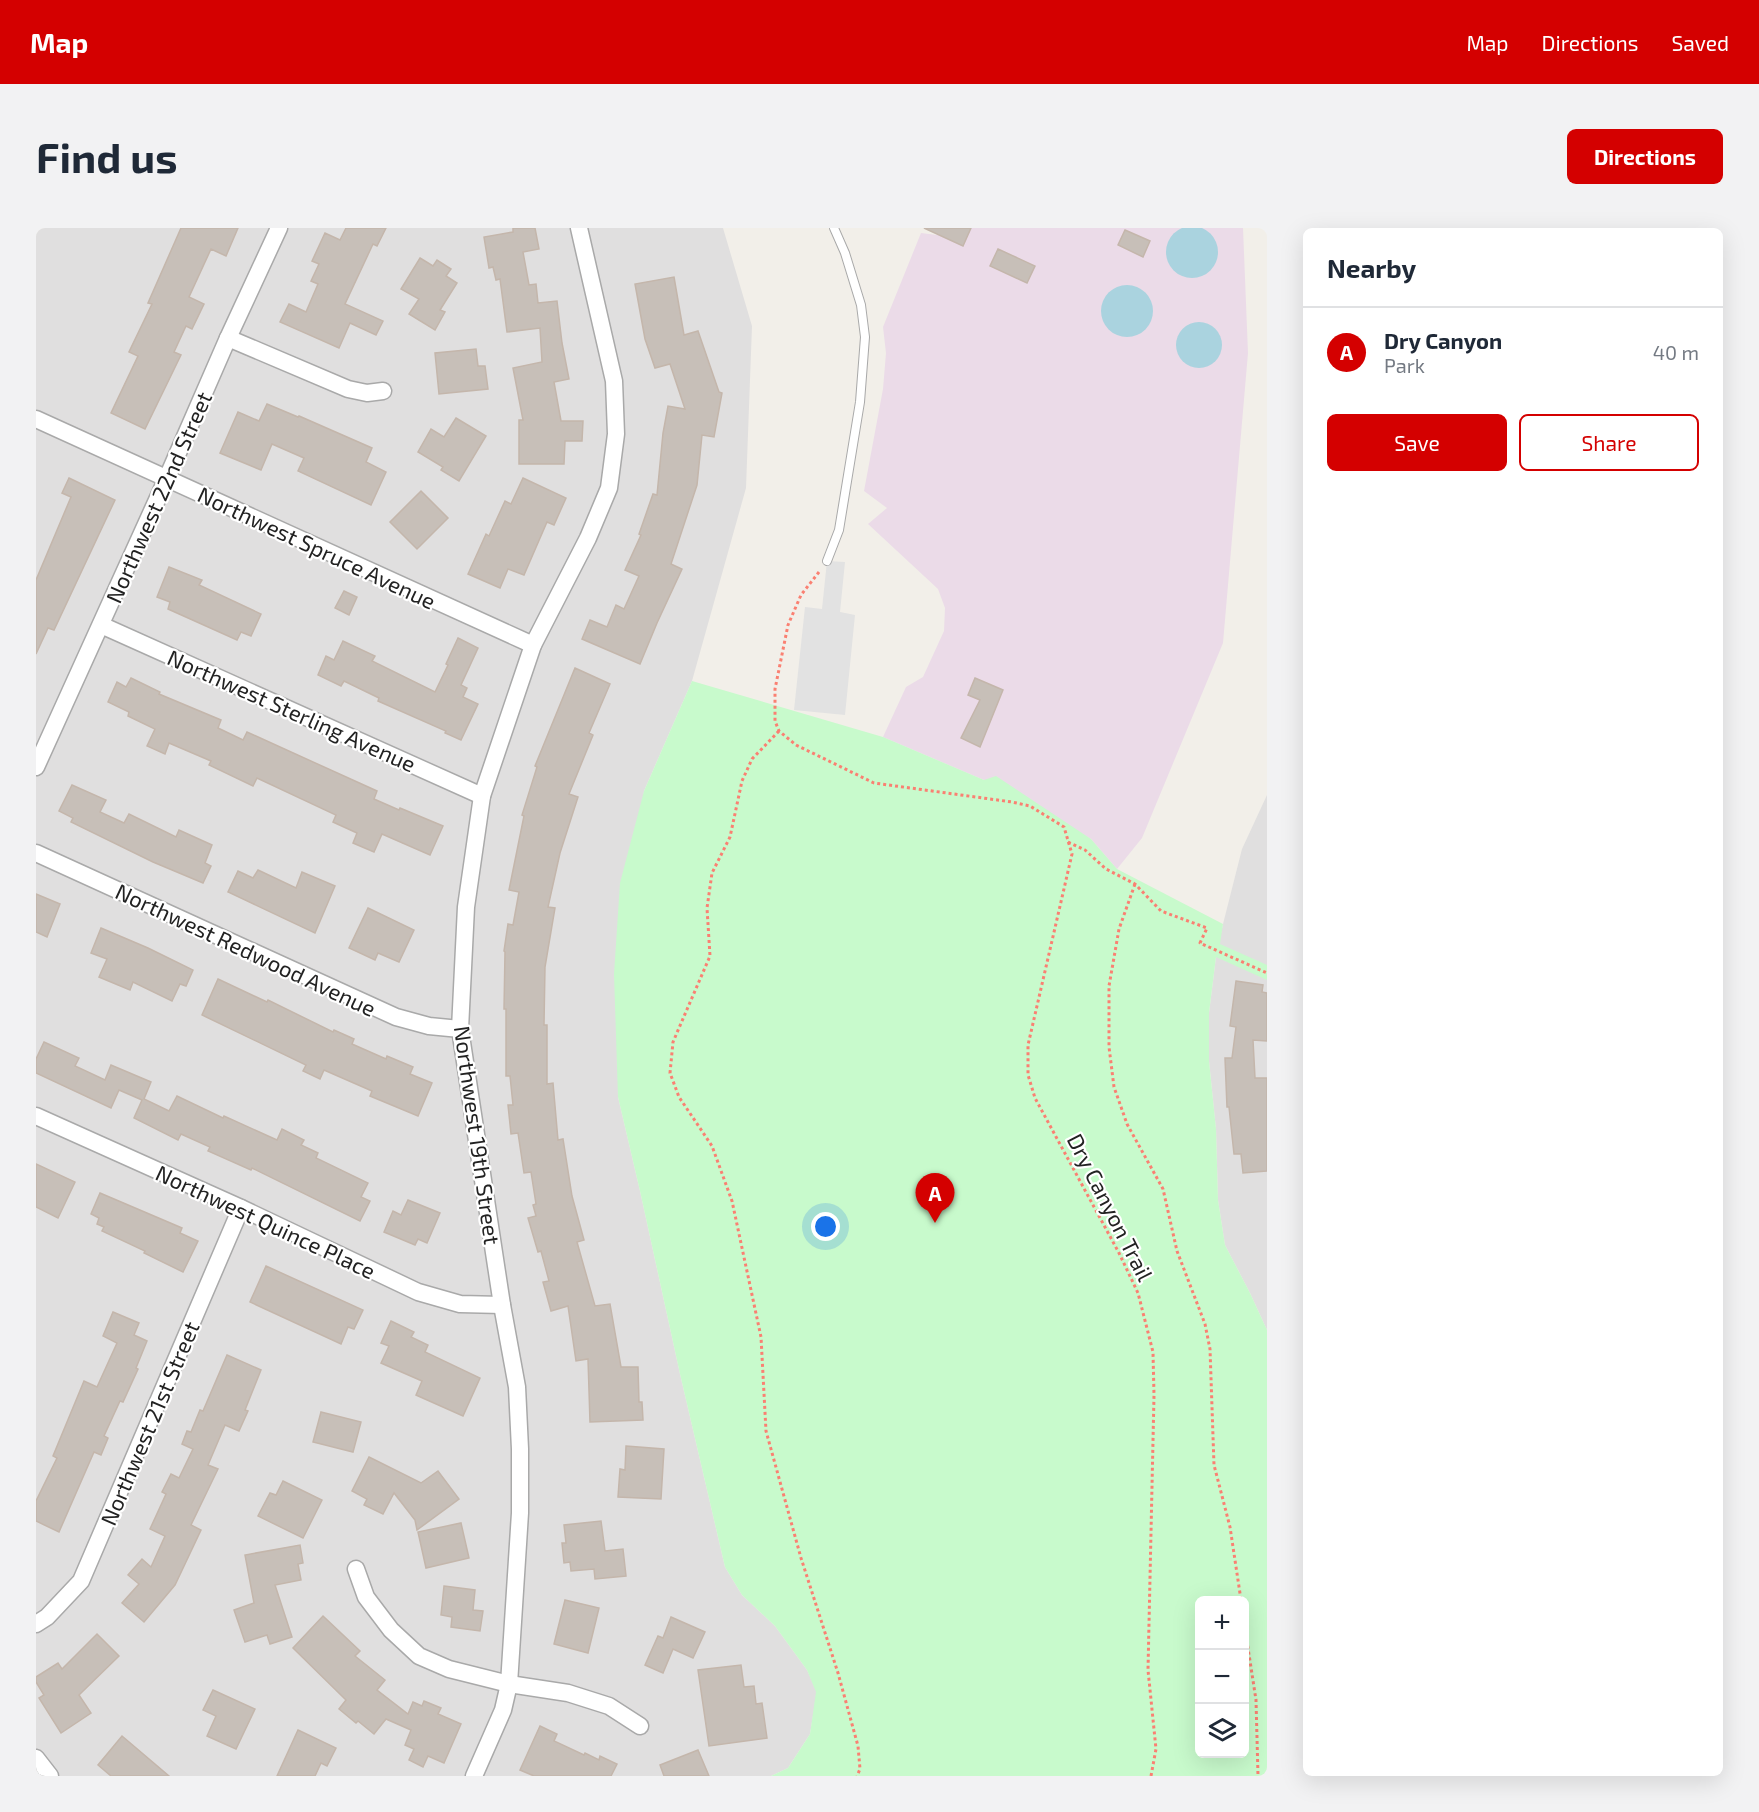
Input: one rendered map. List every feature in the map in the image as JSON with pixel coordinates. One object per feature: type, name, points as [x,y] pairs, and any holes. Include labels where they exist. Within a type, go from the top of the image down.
[{"type":"street","name":"Northwest 22nd Street","points":[[36,767],[279,228]]},
{"type":"street","name":"Northwest 19th Street","points":[[474,1776],[504,1710],[508,1684],[520,1513],[520,1449],[517,1387],[502,1305],[460,1029],[466,907],[482,796],[533,645],[588,538],[609,488],[616,434],[614,381],[579,228]]},
{"type":"street","points":[[228,338],[348,389],[367,393],[384,391]]},
{"type":"street","name":"Northwest Spruce Avenue","points":[[36,418],[533,645]]},
{"type":"street","name":"Northwest Sterling Avenue","points":[[101,625],[482,796]]},
{"type":"street","name":"Northwest Redwood Avenue","points":[[36,853],[396,1017],[429,1026],[460,1029]]},
{"type":"street","name":"Northwest Quince Place","points":[[36,1116],[242,1208],[418,1292],[460,1304],[502,1305]]},
{"type":"street","name":"Northwest 21st Street","points":[[36,1624],[47,1617],[81,1581],[242,1208]]},
{"type":"street","points":[[356,1569],[366,1597],[391,1630],[419,1656],[449,1669],[508,1684],[568,1693],[609,1706],[640,1726]]},
{"type":"street","points":[[36,1758],[50,1776]]},
{"type":"lane","points":[[827,561],[843,507],[860,402],[865,337],[861,305],[845,253],[834,228]]},
{"type":"path","points":[[827,561],[801,595],[788,625],[776,689],[775,721],[779,731],[796,745],[874,783],[1030,806],[1064,827],[1068,843],[1085,850],[1106,869],[1135,884],[1161,911],[1207,928],[1200,943],[1267,973]]},
{"type":"path","points":[[779,731],[752,759],[742,781],[730,837],[712,873],[707,908],[710,956],[674,1042],[670,1073],[679,1097],[712,1146],[732,1201],[761,1337],[766,1431],[801,1558],[838,1673],[855,1736],[860,1769],[856,1776]]},
{"type":"path","name":"Dry Canyon Trail","points":[[1068,843],[1072,854],[1028,1046],[1028,1075],[1035,1098],[1119,1253],[1138,1293],[1152,1352],[1154,1395],[1148,1670],[1156,1749],[1151,1776]]},
{"type":"path","points":[[1135,884],[1119,929],[1109,986],[1109,1047],[1114,1087],[1127,1124],[1163,1189],[1177,1251],[1205,1324],[1210,1350],[1214,1465],[1230,1527],[1240,1596]]},
{"type":"path","points":[[1249,1650],[1256,1700],[1258,1776]]},
{"type":"shaded area","points":[[36,228],[723,228],[752,326],[746,488],[692,681],[644,791],[618,1097],[725,1567],[742,1595],[775,1626],[807,1670],[817,1692],[810,1734],[788,1768],[771,1776],[36,1776]]},
{"type":"shaded area","points":[[940,228],[1243,228],[1248,353],[1223,643],[1142,838],[1117,869],[1091,839],[984,780],[883,737],[906,687],[923,677],[944,631],[945,608],[938,589],[868,524],[887,508],[864,491],[883,389],[886,353],[883,327],[921,233],[937,235]]},
{"type":"shaded area","points":[[827,561],[845,562],[840,612],[855,615],[845,715],[794,710],[805,607],[822,609]]},
{"type":"shaded area","points":[[1267,795],[1267,1330],[1225,1245],[1218,1200],[1216,1129],[1209,1061],[1209,1013],[1216,957],[1242,849]]},
{"type":"green space","points":[[692,681],[883,737],[984,780],[996,776],[1091,839],[1117,869],[1223,924],[1220,944],[1267,965],[1267,980],[1216,957],[1209,1013],[1209,1061],[1216,1129],[1218,1200],[1225,1245],[1267,1330],[1267,1776],[771,1776],[788,1768],[810,1734],[816,1692],[807,1670],[775,1626],[742,1595],[725,1567],[618,1097],[614,974],[620,883],[644,791]]},
{"type":"water","points":[[1192,226],[1206,230],[1214,238],[1218,252],[1214,266],[1206,274],[1192,278],[1178,274],[1170,266],[1166,252],[1170,238],[1178,230]]},
{"type":"water","points":[[1122,285],[1132,285],[1142,289],[1149,296],[1153,311],[1149,326],[1142,333],[1132,337],[1122,337],[1112,333],[1105,326],[1101,316],[1101,306],[1105,296],[1112,289]]},
{"type":"water","points":[[1204,322],[1216,328],[1221,336],[1221,354],[1216,362],[1208,367],[1194,368],[1182,362],[1177,354],[1176,340],[1182,328],[1190,323]]},
{"type":"building","points":[[181,228],[238,228],[226,256],[211,249],[189,297],[204,304],[192,329],[186,326],[174,352],[181,355],[145,429],[111,413],[138,356],[129,352],[152,304],[148,303]]},
{"type":"building","points":[[346,228],[386,228],[377,246],[373,244],[345,304],[383,321],[376,335],[350,323],[339,348],[280,322],[289,304],[306,312],[318,284],[311,281],[319,264],[312,261],[325,233],[340,240]]},
{"type":"building","points":[[513,228],[535,228],[539,249],[523,252],[529,285],[536,284],[538,303],[557,301],[569,379],[554,382],[561,421],[583,421],[582,441],[565,441],[564,464],[519,464],[519,420],[523,420],[513,368],[542,362],[540,328],[507,332],[500,279],[496,280],[493,267],[489,268],[484,237],[513,232]]},
{"type":"building","points":[[924,228],[971,228],[963,246]]},
{"type":"building","points":[[1125,230],[1150,241],[1143,257],[1118,245]]},
{"type":"building","points":[[998,249],[1035,266],[1027,283],[990,266]]},
{"type":"building","points":[[420,258],[433,266],[437,260],[451,269],[446,276],[457,283],[440,310],[445,312],[435,330],[409,314],[419,299],[401,289]]},
{"type":"building","points":[[674,277],[684,335],[698,331],[719,392],[722,393],[714,437],[702,435],[697,485],[671,564],[682,569],[640,664],[582,639],[590,620],[607,627],[616,605],[624,609],[639,576],[625,570],[641,535],[639,534],[653,494],[657,495],[668,406],[685,409],[670,364],[655,368],[645,339],[635,284]]},
{"type":"building","points":[[476,349],[478,366],[485,366],[488,389],[439,394],[435,353]]},
{"type":"building","points":[[267,404],[372,448],[366,462],[386,472],[371,505],[298,471],[304,458],[272,444],[261,470],[220,453],[238,412],[259,421]]},
{"type":"building","points":[[456,418],[486,436],[459,481],[441,470],[443,467],[418,452],[431,429],[444,437]]},
{"type":"building","points":[[69,478],[115,500],[54,630],[48,628],[36,654],[36,580],[71,497],[62,493]]},
{"type":"building","points":[[523,478],[566,498],[554,525],[547,522],[524,575],[508,569],[500,588],[468,574],[486,534],[489,536],[505,501],[511,504]]},
{"type":"building","points":[[421,491],[448,518],[417,549],[390,522]]},
{"type":"building","points":[[169,567],[202,580],[199,585],[261,614],[251,636],[241,632],[237,640],[168,609],[170,602],[157,597]]},
{"type":"building","points":[[344,591],[357,597],[349,615],[335,608]]},
{"type":"building","points":[[458,638],[478,648],[461,685],[467,688],[463,697],[478,704],[461,740],[378,701],[379,698],[344,681],[341,686],[318,675],[326,656],[334,660],[343,641],[375,656],[372,661],[435,692]]},
{"type":"building","points":[[575,668],[610,684],[589,733],[593,735],[569,794],[578,797],[560,853],[548,907],[555,908],[545,967],[544,1025],[547,1025],[547,1084],[553,1083],[558,1140],[563,1139],[572,1196],[584,1240],[577,1242],[595,1306],[610,1304],[621,1367],[638,1367],[639,1402],[642,1402],[643,1420],[590,1422],[588,1359],[576,1361],[568,1306],[551,1311],[543,1282],[549,1281],[541,1251],[538,1252],[528,1218],[536,1216],[531,1172],[524,1173],[518,1133],[511,1134],[508,1105],[513,1105],[510,1076],[506,1076],[504,951],[508,924],[513,925],[519,892],[509,890],[524,816],[522,815],[537,767],[535,766]]},
{"type":"building","points":[[131,678],[160,692],[159,694],[221,720],[218,728],[243,740],[247,732],[377,791],[374,799],[443,826],[430,855],[382,834],[374,852],[353,843],[357,833],[333,822],[336,815],[257,778],[253,786],[209,765],[211,761],[169,743],[165,754],[147,746],[155,729],[128,716],[129,712],[108,702],[117,682],[126,687]]},
{"type":"building","points":[[975,678],[1003,690],[980,747],[961,738],[980,700],[968,695]]},
{"type":"building","points":[[72,785],[106,800],[100,812],[124,823],[129,814],[176,837],[179,830],[212,845],[205,863],[211,866],[203,883],[153,862],[71,822],[73,818],[59,811]]},
{"type":"building","points":[[258,870],[296,888],[302,872],[335,886],[315,933],[228,892],[238,871],[253,878]]},
{"type":"building","points":[[36,894],[60,904],[47,937],[36,932]]},
{"type":"building","points":[[368,908],[414,930],[399,962],[378,953],[375,960],[349,948]]},
{"type":"building","points":[[101,928],[193,970],[186,986],[180,984],[172,1001],[133,982],[130,990],[99,977],[107,959],[91,953]]},
{"type":"building","points":[[218,979],[267,1002],[268,1000],[333,1032],[334,1030],[354,1039],[352,1044],[386,1059],[387,1056],[413,1067],[410,1074],[432,1083],[418,1116],[370,1096],[372,1091],[324,1070],[320,1079],[303,1071],[306,1065],[202,1015]]},
{"type":"building","points":[[1236,981],[1263,985],[1262,992],[1267,993],[1267,1041],[1253,1040],[1255,1078],[1267,1078],[1267,1171],[1243,1173],[1241,1154],[1234,1154],[1229,1107],[1227,1107],[1225,1058],[1232,1058],[1236,1027],[1230,1026]]},
{"type":"building","points":[[44,1042],[79,1058],[75,1066],[105,1080],[111,1065],[151,1082],[144,1099],[169,1111],[177,1096],[277,1140],[282,1129],[304,1140],[301,1145],[318,1153],[316,1158],[368,1183],[361,1197],[370,1201],[360,1221],[252,1168],[251,1170],[208,1151],[210,1147],[181,1134],[178,1140],[134,1118],[142,1100],[119,1090],[111,1108],[36,1073],[36,1059]]},
{"type":"building","points":[[36,1164],[75,1182],[58,1218],[36,1207]]},
{"type":"building","points":[[100,1193],[182,1228],[180,1233],[198,1241],[183,1272],[102,1231],[104,1227],[97,1224],[99,1218],[91,1214]]},
{"type":"building","points":[[408,1200],[440,1213],[427,1243],[418,1239],[415,1245],[384,1232],[393,1211],[401,1215]]},
{"type":"building","points":[[266,1266],[363,1310],[354,1329],[348,1327],[341,1344],[250,1302]]},
{"type":"building","points":[[113,1312],[139,1323],[134,1335],[147,1341],[136,1368],[138,1369],[104,1436],[108,1438],[101,1455],[94,1452],[59,1532],[36,1521],[36,1501],[57,1458],[53,1456],[84,1381],[97,1387],[117,1343],[103,1336]]},
{"type":"building","points":[[391,1321],[414,1332],[411,1337],[428,1345],[425,1352],[480,1378],[463,1416],[416,1395],[422,1381],[381,1363],[389,1346],[381,1343]]},
{"type":"building","points":[[227,1355],[261,1370],[239,1431],[225,1425],[208,1465],[218,1469],[191,1525],[201,1530],[175,1585],[144,1622],[122,1603],[139,1584],[128,1575],[142,1559],[151,1567],[165,1536],[150,1529],[166,1494],[162,1492],[171,1474],[179,1478],[193,1449],[182,1444],[187,1431],[191,1432],[200,1410],[203,1411]]},
{"type":"building","points":[[321,1412],[361,1422],[353,1452],[313,1442]]},
{"type":"building","points":[[626,1446],[664,1449],[661,1499],[618,1497],[620,1469],[625,1470]]},
{"type":"building","points":[[369,1457],[421,1483],[438,1471],[459,1499],[417,1530],[415,1520],[394,1493],[383,1514],[364,1505],[367,1499],[352,1491]]},
{"type":"building","points":[[283,1481],[322,1500],[303,1538],[258,1516],[270,1493],[276,1495]]},
{"type":"building","points":[[601,1521],[605,1551],[623,1549],[626,1576],[595,1579],[594,1569],[571,1571],[570,1562],[564,1563],[562,1543],[566,1543],[564,1525]]},
{"type":"building","points":[[461,1523],[469,1558],[426,1568],[418,1532]]},
{"type":"building","points":[[300,1545],[303,1563],[298,1564],[301,1580],[275,1585],[292,1637],[270,1644],[267,1635],[245,1642],[234,1610],[254,1603],[245,1555]]},
{"type":"building","points":[[444,1586],[475,1590],[473,1610],[483,1611],[480,1631],[451,1627],[452,1617],[441,1615]]},
{"type":"building","points":[[565,1600],[599,1608],[588,1653],[554,1644]]},
{"type":"building","points":[[323,1616],[360,1651],[355,1656],[385,1680],[377,1690],[408,1714],[413,1702],[422,1706],[424,1701],[441,1708],[438,1714],[461,1724],[444,1763],[428,1756],[423,1767],[409,1760],[414,1749],[405,1745],[411,1730],[386,1719],[374,1734],[339,1709],[346,1700],[293,1648]]},
{"type":"building","points":[[671,1617],[705,1632],[693,1658],[673,1649],[663,1673],[645,1665],[658,1636],[663,1638]]},
{"type":"building","points":[[97,1634],[119,1656],[79,1695],[91,1713],[61,1733],[39,1698],[44,1695],[36,1682],[36,1677],[58,1663],[62,1669]]},
{"type":"building","points":[[741,1665],[744,1687],[754,1686],[756,1704],[762,1703],[767,1738],[709,1746],[698,1670]]},
{"type":"building","points":[[213,1690],[255,1709],[236,1749],[207,1736],[216,1716],[203,1710]]},
{"type":"building","points":[[540,1726],[557,1734],[554,1741],[584,1755],[585,1753],[599,1760],[600,1756],[617,1764],[611,1776],[534,1776],[520,1770]]},
{"type":"building","points":[[298,1730],[336,1748],[327,1766],[321,1763],[315,1776],[277,1776]]},
{"type":"building","points":[[122,1736],[169,1776],[111,1776],[98,1765]]},
{"type":"building","points":[[698,1750],[709,1776],[664,1776],[660,1765]]},
{"type":"place","name":"Dry Canyon","points":[[935,1223]]}]
